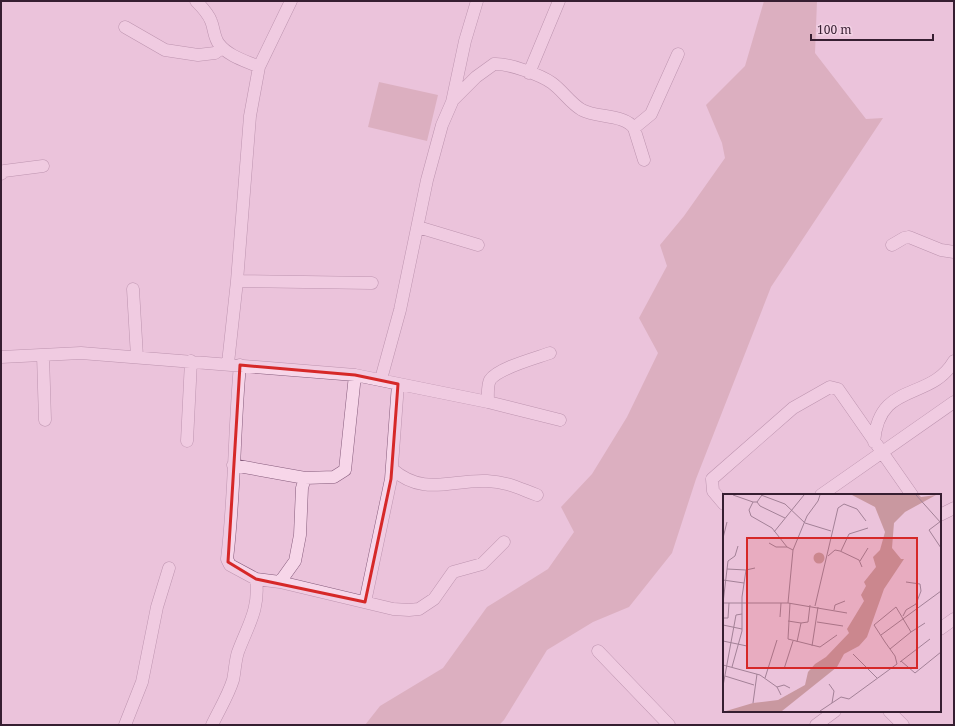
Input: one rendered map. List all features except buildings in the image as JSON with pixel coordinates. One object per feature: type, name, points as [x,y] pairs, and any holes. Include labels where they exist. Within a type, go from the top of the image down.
[{"type":"street","points":[[196,1],[206,12],[211,21],[218,43],[222,48],[229,53],[259,67]]},
{"type":"street","points":[[291,1],[259,67],[250,116],[237,281],[234,364],[233,507],[226,559],[230,565],[256,578],[280,582],[401,610],[419,609],[434,599],[453,572],[482,564],[504,542]]},
{"type":"street","points":[[381,379],[400,310],[427,180],[438,139],[452,102],[465,41],[475,13],[477,1]]},
{"type":"street","points":[[529,73],[559,1]]},
{"type":"street","points":[[125,27],[165,50],[198,55],[215,53],[222,48]]},
{"type":"street","points":[[634,128],[651,114],[678,54]]},
{"type":"street","points":[[452,102],[476,77],[494,64],[529,73],[553,84],[567,99],[582,110],[595,115],[619,119],[631,124],[634,128],[644,160]]},
{"type":"street","points":[[1,174],[4,171],[43,166]]},
{"type":"street","points":[[418,227],[478,245]]},
{"type":"street","points":[[892,245],[904,238],[909,237],[941,250],[954,252]]},
{"type":"street","points":[[237,281],[372,283]]},
{"type":"street","points":[[133,289],[137,357]]},
{"type":"street","points":[[1,357],[82,353],[234,364],[354,375],[381,379],[398,384],[488,402],[560,420]]},
{"type":"street","points":[[488,402],[490,380],[496,375],[509,368],[550,353]]},
{"type":"street","points":[[43,355],[45,420]]},
{"type":"street","points":[[187,441],[191,361]]},
{"type":"street","points":[[874,442],[875,426],[882,413],[892,401],[925,386],[948,371],[954,361]]},
{"type":"street","points":[[233,465],[305,478],[334,476],[344,470],[354,375]]},
{"type":"street","points":[[365,602],[386,509],[392,469],[398,384]]},
{"type":"street","points":[[723,503],[713,491],[712,479],[793,408],[830,387],[838,389],[881,453],[911,494]]},
{"type":"street","points":[[822,494],[954,402]]},
{"type":"street","points":[[392,469],[402,478],[434,486],[485,481],[512,484],[537,495]]},
{"type":"street","points":[[280,582],[295,561],[300,535],[302,488],[305,478]]},
{"type":"street","points":[[941,515],[954,508]]},
{"type":"street","points":[[125,725],[142,682],[156,607],[169,568]]},
{"type":"street","points":[[212,725],[228,694],[233,679],[237,655],[256,610],[258,592],[256,578]]},
{"type":"street","points":[[941,628],[954,619]]},
{"type":"street","points":[[598,651],[669,725]]},
{"type":"street","points":[[816,725],[834,712]]},
{"type":"street","points":[[890,712],[903,725]]},
{"type":"highlighted area","points":[[240,365],[355,375],[398,384],[391,479],[365,602],[256,579],[228,562]]},
{"type":"shaded area","points":[[764,1],[817,1],[815,53],[866,119],[883,118],[771,287],[696,479],[672,553],[629,607],[593,622],[547,650],[504,720],[499,725],[365,725],[380,706],[443,668],[487,607],[548,569],[574,532],[561,507],[592,474],[627,417],[658,353],[639,318],[667,266],[660,245],[684,216],[725,158],[722,143],[706,105],[745,66]]},
{"type":"shaded area","points":[[379,82],[438,95],[427,141],[368,127]]}]
